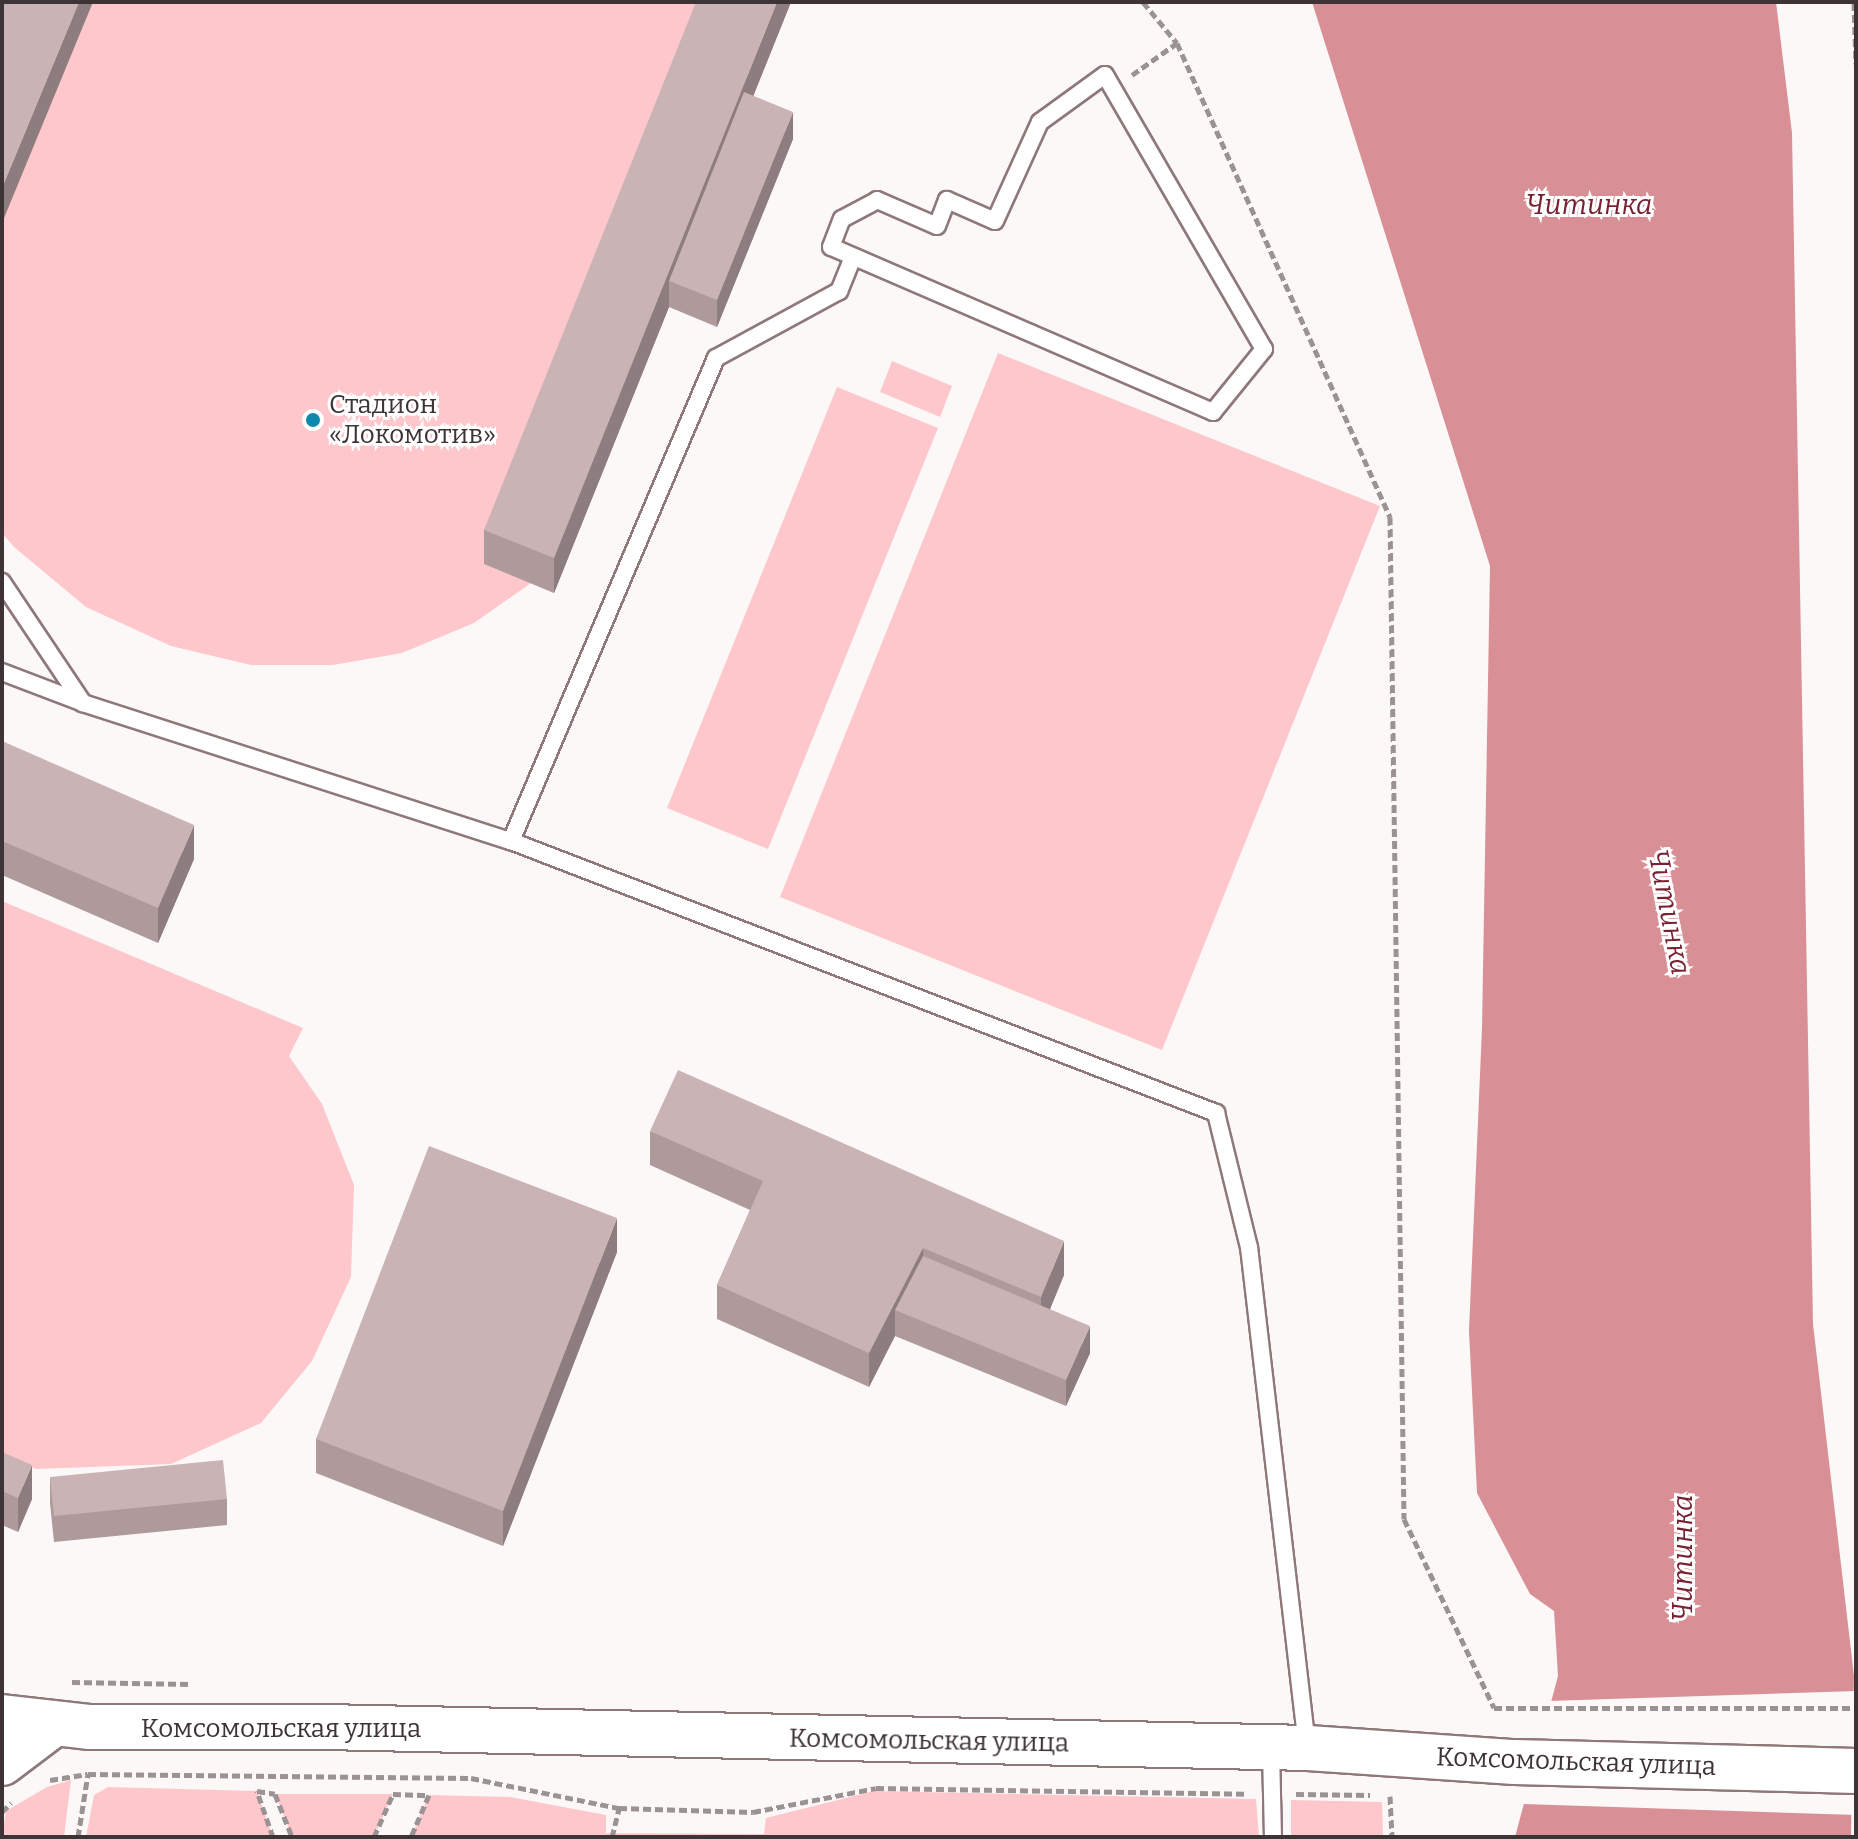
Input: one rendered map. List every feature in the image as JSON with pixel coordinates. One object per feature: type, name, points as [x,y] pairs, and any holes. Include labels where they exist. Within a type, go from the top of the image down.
[{"type":"main road","name":"Комсомольская улица","points":[[2,1717],[51,1726],[1290,1748],[1515,1762],[1856,1771]]},
{"type":"main road","points":[[8,1782],[51,1726]]},
{"type":"lane","points":[[1105,75],[1112,88],[1264,349],[1213,412],[831,247],[842,219],[877,200],[937,226],[947,200],[995,221],[1040,122],[1105,75]]},
{"type":"lane","points":[[511,841],[716,358],[839,291],[853,257]]},
{"type":"lane","points":[[2,582],[83,703]]},
{"type":"lane","points":[[2,672],[83,703],[511,841],[1216,1113],[1249,1247],[1290,1748],[1271,1794],[1273,1837]]},
{"type":"path","points":[[1143,2],[1177,43],[1390,517],[1404,1519],[1494,1708],[1856,1708]]},
{"type":"path","points":[[1854,2],[1856,64]]},
{"type":"path","points":[[1112,88],[1177,43]]},
{"type":"path","points":[[78,1837],[88,1774]]},
{"type":"path","points":[[41,1785],[55,1777],[88,1774],[471,1778],[619,1808],[753,1812],[876,1788],[1406,1796]]},
{"type":"path","points":[[2,1812],[8,1782]]},
{"type":"path","points":[[273,1837],[257,1791],[275,1794],[292,1837]]},
{"type":"path","points":[[374,1837],[393,1794],[429,1795],[411,1837]]},
{"type":"path","points":[[1390,1796],[1392,1837]]},
{"type":"path","points":[[612,1837],[619,1808]]},
{"type":"shaded area","name":"Стадион «Локомотив»","points":[[13,2],[791,2],[554,593],[531,583],[474,623],[402,653],[333,665],[251,665],[171,646],[86,607],[14,547],[2,533],[2,28]]},
{"type":"shaded area","points":[[998,353],[1380,506],[1162,1050],[780,897]]},
{"type":"shaded area","points":[[892,361],[952,386],[940,417],[880,392]]},
{"type":"shaded area","points":[[837,387],[938,428],[768,849],[667,808]]},
{"type":"shaded area","points":[[2,901],[303,1028],[289,1056],[322,1104],[354,1185],[351,1277],[312,1361],[261,1423],[171,1464],[36,1469],[2,1455]]},
{"type":"shaded area","points":[[71,1780],[64,1837],[2,1837],[6,1811],[47,1787]]},
{"type":"shaded area","points":[[108,1787],[257,1791],[273,1837],[86,1837],[94,1795]]},
{"type":"shaded area","points":[[874,1791],[1256,1799],[1259,1837],[411,1837],[429,1795],[510,1797],[606,1815],[606,1833],[764,1834],[766,1818]]},
{"type":"shaded area","points":[[275,1794],[393,1794],[374,1837],[292,1837]]},
{"type":"shaded area","points":[[1291,1800],[1382,1802],[1383,1837],[1291,1837]]},
{"type":"water","name":"Читинка","points":[[1312,2],[1776,2],[1792,133],[1813,1324],[1854,1676],[1851,1837],[1515,1837],[1558,1676],[1554,1611],[1530,1594],[1477,1493],[1469,1331],[1482,1028],[1490,566]]},
{"type":"pier","points":[[1856,1691],[1856,1815],[1521,1804],[1548,1701]]},
{"type":"building","points":[[2,2],[79,2],[2,188]]},
{"type":"building","points":[[696,2],[777,2],[554,558],[484,530]]},
{"type":"building","points":[[744,92],[793,112],[717,300],[669,281]]},
{"type":"building","points":[[2,741],[194,825],[158,908],[2,841]]},
{"type":"building","points":[[678,1070],[1064,1241],[1041,1297],[923,1248],[869,1353],[717,1285],[763,1181],[650,1131]]},
{"type":"building","points":[[429,1146],[617,1218],[503,1511],[316,1439]]},
{"type":"building","points":[[923,1256],[1090,1326],[1066,1380],[895,1310]]},
{"type":"building","points":[[2,1452],[32,1465],[18,1498],[2,1491]]},
{"type":"building","points":[[223,1460],[227,1499],[54,1516],[50,1477]]},
{"type":"place","name":"Стадион «Локомотив»","points":[[313,420]]}]
